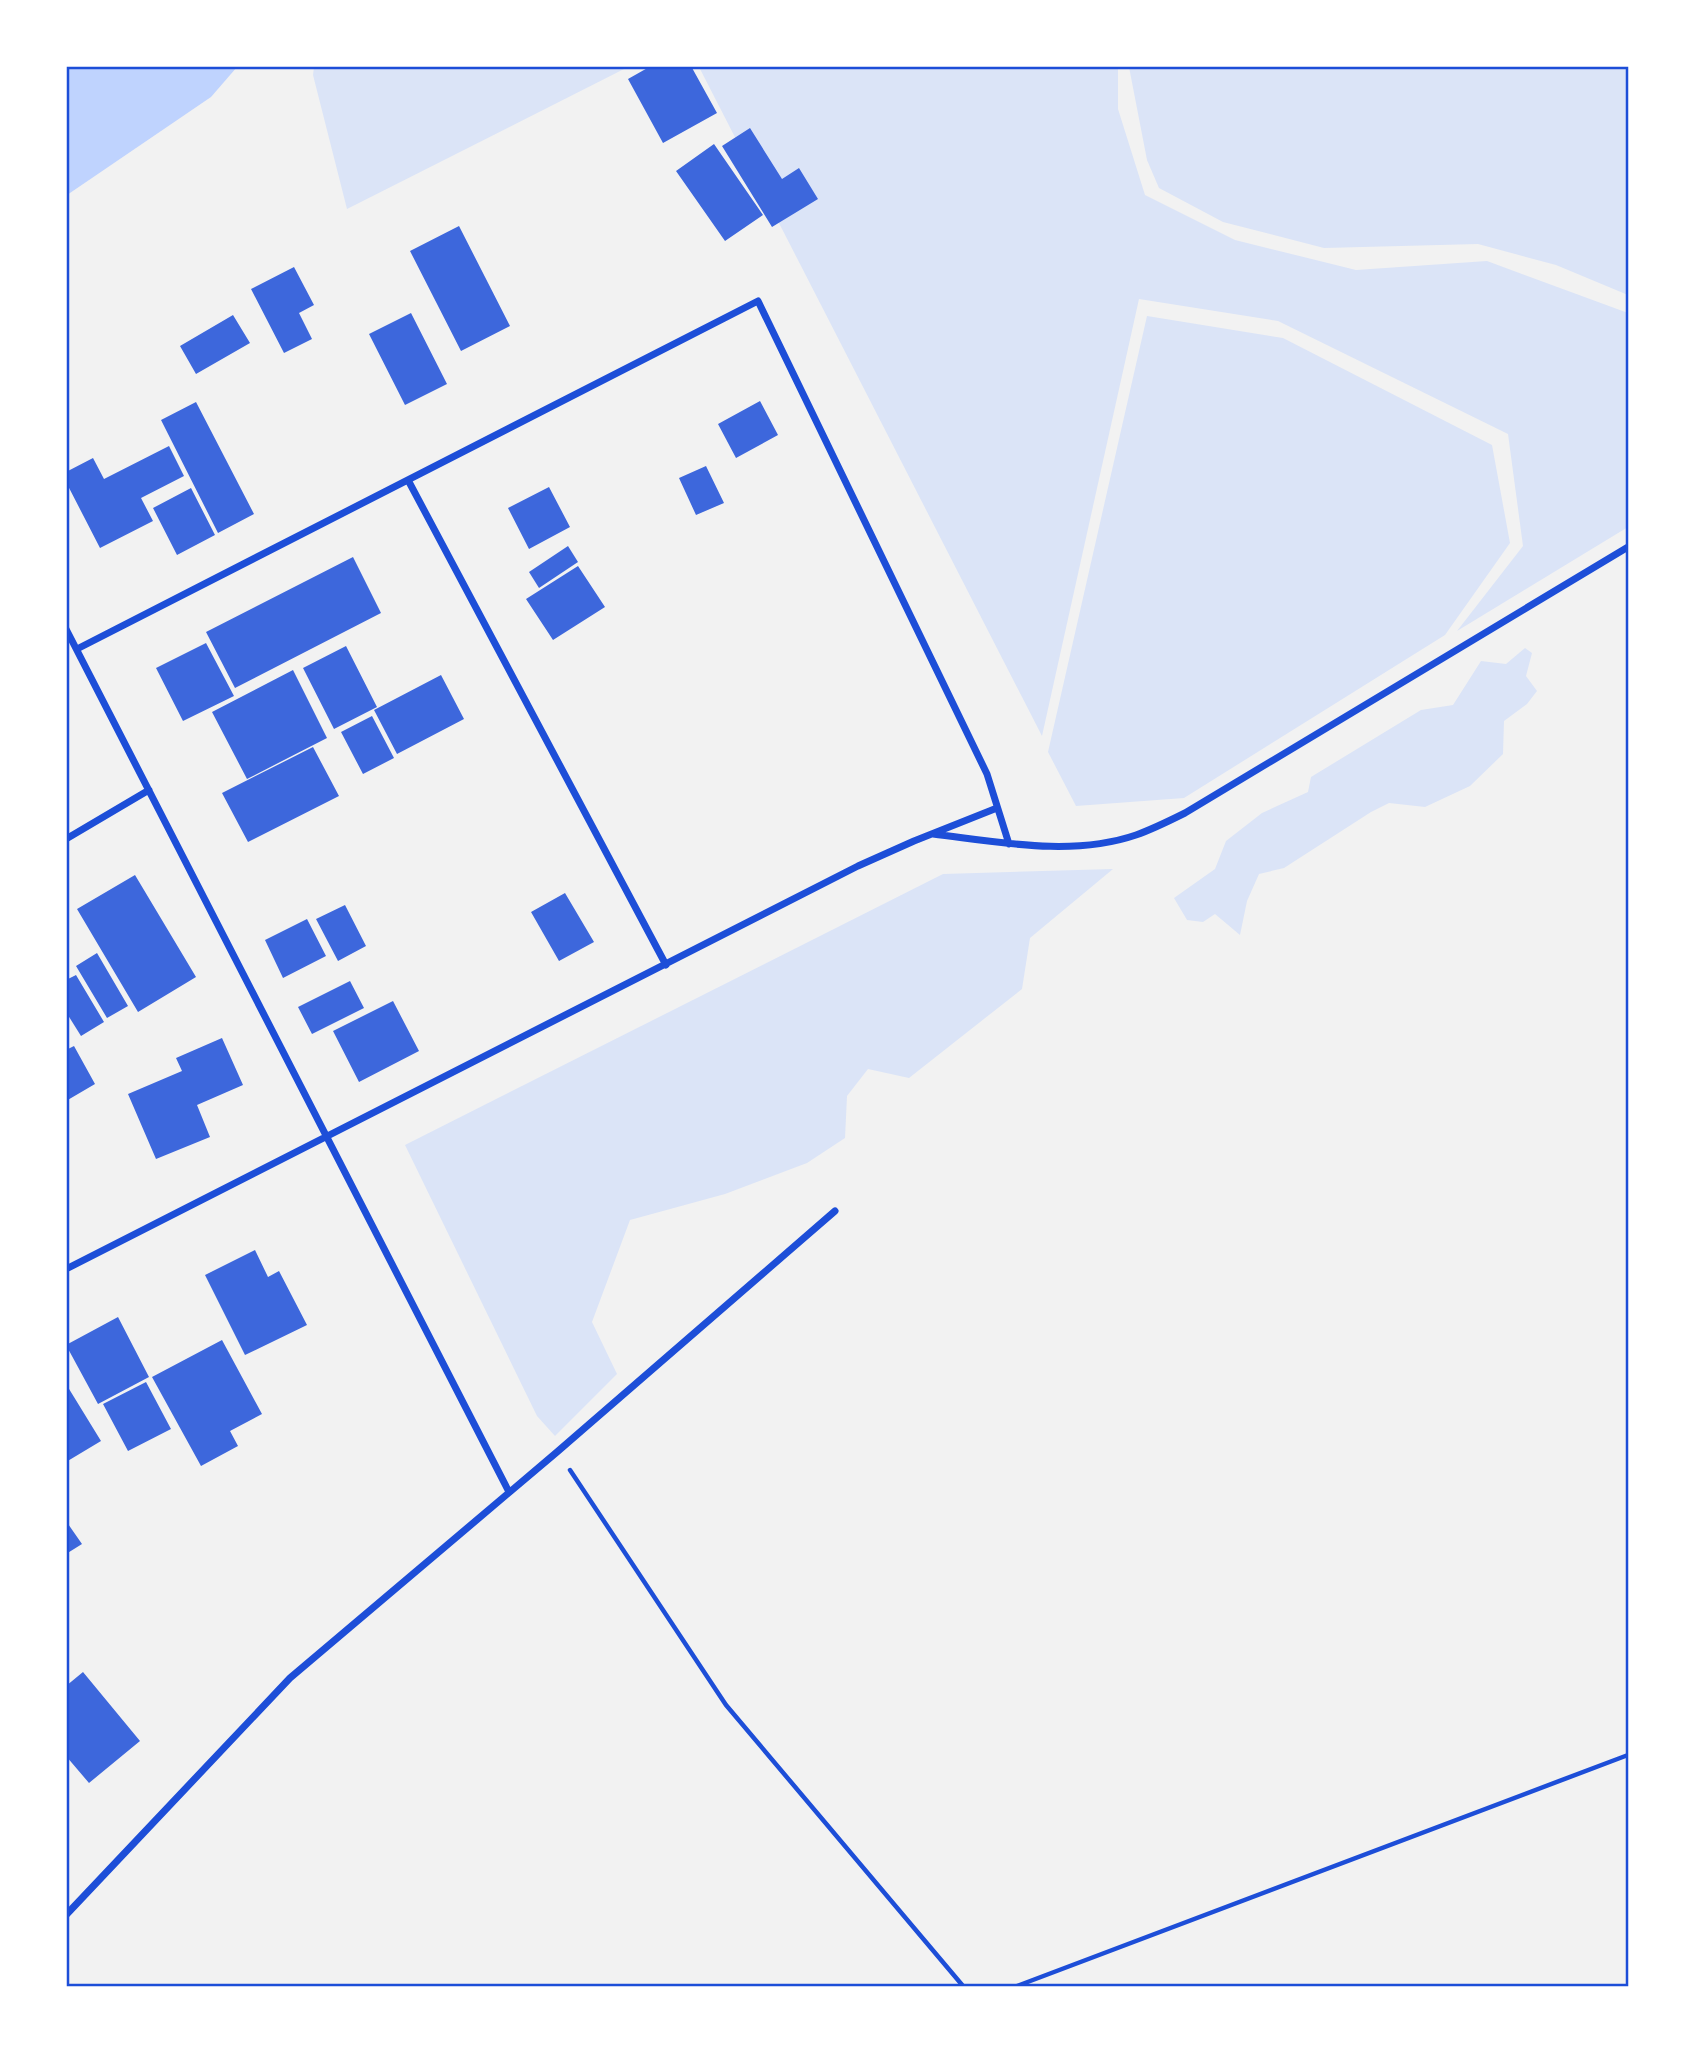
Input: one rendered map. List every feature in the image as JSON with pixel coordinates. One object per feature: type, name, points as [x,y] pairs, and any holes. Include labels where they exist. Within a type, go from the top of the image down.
[{"type":"street","points":[[77,649],[758,301],[964,723],[987,774],[1009,844]]},
{"type":"street","points":[[408,480],[666,965]]},
{"type":"street","points":[[933,834],[1009,844],[1086,845],[1136,835],[1162,825],[1629,547]]},
{"type":"street","points":[[66,629],[509,1492]]},
{"type":"street","points":[[66,839],[149,790]]},
{"type":"street","points":[[66,1269],[858,866],[997,808]]},
{"type":"street","points":[[66,1915],[290,1678],[557,1452],[835,1211]]},
{"type":"path","points":[[557,1452],[726,1705],[963,1986]]},
{"type":"path","points":[[1017,1986],[1629,1755]]},
{"type":"shaded area","points":[[314,66],[628,67],[347,209],[313,75]]},
{"type":"shaded area","points":[[699,67],[1118,67],[1118,109],[1145,195],[1235,240],[1356,270],[1487,261],[1628,313],[1628,527],[1457,631],[1523,546],[1508,434],[1278,321],[1139,299],[1042,736]]},
{"type":"shaded area","points":[[1129,67],[1628,67],[1628,295],[1556,265],[1478,244],[1324,248],[1223,222],[1159,188],[1147,160]]},
{"type":"shaded area","points":[[1147,316],[1283,338],[1492,445],[1510,543],[1445,635],[1184,798],[1076,806],[1048,752]]},
{"type":"shaded area","points":[[1525,648],[1532,653],[1526,676],[1537,691],[1527,704],[1504,721],[1503,754],[1470,786],[1425,807],[1389,803],[1284,868],[1259,874],[1247,901],[1240,935],[1215,914],[1203,922],[1187,920],[1174,898],[1215,869],[1226,841],[1262,813],[1308,792],[1311,777],[1421,710],[1453,705],[1481,661],[1506,664]]},
{"type":"shaded area","points":[[1113,869],[1030,938],[1022,989],[909,1078],[868,1069],[847,1096],[845,1138],[807,1163],[725,1194],[630,1220],[592,1322],[617,1374],[555,1436],[537,1416],[405,1145],[943,874]]},
{"type":"water","points":[[67,66],[237,67],[211,97],[67,195]]},
{"type":"building","points":[[651,66],[691,66],[717,113],[663,143],[628,79]]},
{"type":"building","points":[[750,128],[782,179],[799,168],[818,199],[772,227],[722,146]]},
{"type":"building","points":[[714,144],[763,215],[725,241],[676,171]]},
{"type":"building","points":[[459,226],[510,326],[461,351],[410,251]]},
{"type":"building","points":[[294,267],[314,305],[299,313],[312,339],[284,353],[251,289]]},
{"type":"building","points":[[411,313],[447,384],[405,405],[369,334]]},
{"type":"building","points":[[233,315],[250,343],[196,374],[180,346]]},
{"type":"building","points":[[760,401],[778,435],[736,458],[718,424]]},
{"type":"building","points":[[196,402],[254,514],[218,533],[161,420]]},
{"type":"building","points":[[169,446],[184,476],[141,498],[153,521],[100,548],[66,482],[66,472],[93,458],[104,479]]},
{"type":"building","points":[[706,466],[724,503],[696,515],[679,478]]},
{"type":"building","points":[[549,487],[570,527],[529,549],[508,508]]},
{"type":"building","points":[[191,488],[215,535],[177,555],[153,508]]},
{"type":"building","points":[[568,546],[578,562],[539,588],[529,572]]},
{"type":"building","points":[[353,557],[381,613],[235,688],[206,632]]},
{"type":"building","points":[[578,566],[605,607],[553,640],[526,599]]},
{"type":"building","points":[[206,643],[234,696],[183,721],[156,668]]},
{"type":"building","points":[[346,646],[377,707],[334,729],[303,668]]},
{"type":"building","points":[[293,670],[327,738],[247,779],[212,712]]},
{"type":"building","points":[[441,675],[464,719],[397,754],[374,710]]},
{"type":"building","points":[[372,716],[394,758],[363,774],[341,732]]},
{"type":"building","points":[[313,747],[339,796],[248,842],[222,793]]},
{"type":"building","points":[[135,875],[196,977],[138,1012],[77,909]]},
{"type":"building","points":[[565,893],[594,942],[559,961],[531,912]]},
{"type":"building","points":[[345,905],[366,946],[338,961],[316,919]]},
{"type":"building","points":[[307,919],[326,956],[283,978],[265,940]]},
{"type":"building","points":[[97,953],[128,1006],[107,1018],[76,966]]},
{"type":"building","points":[[76,975],[104,1022],[81,1036],[66,1012],[66,980]]},
{"type":"building","points":[[350,981],[364,1008],[312,1034],[298,1007]]},
{"type":"building","points":[[393,1001],[419,1051],[359,1082],[333,1031]]},
{"type":"building","points":[[222,1038],[243,1085],[197,1105],[210,1137],[156,1159],[128,1094],[182,1071],[176,1058]]},
{"type":"building","points":[[74,1046],[95,1084],[66,1101],[66,1050]]},
{"type":"building","points":[[255,1250],[268,1277],[279,1271],[307,1325],[245,1355],[205,1275]]},
{"type":"building","points":[[118,1317],[149,1377],[98,1404],[66,1345]]},
{"type":"building","points":[[222,1340],[262,1414],[230,1431],[238,1446],[201,1466],[152,1377]]},
{"type":"building","points":[[146,1382],[171,1429],[128,1451],[103,1404]]},
{"type":"building","points":[[66,1384],[101,1441],[66,1462]]},
{"type":"building","points":[[66,1521],[82,1544],[66,1554]]},
{"type":"building","points":[[83,1672],[140,1741],[89,1783],[66,1756],[66,1686]]}]
